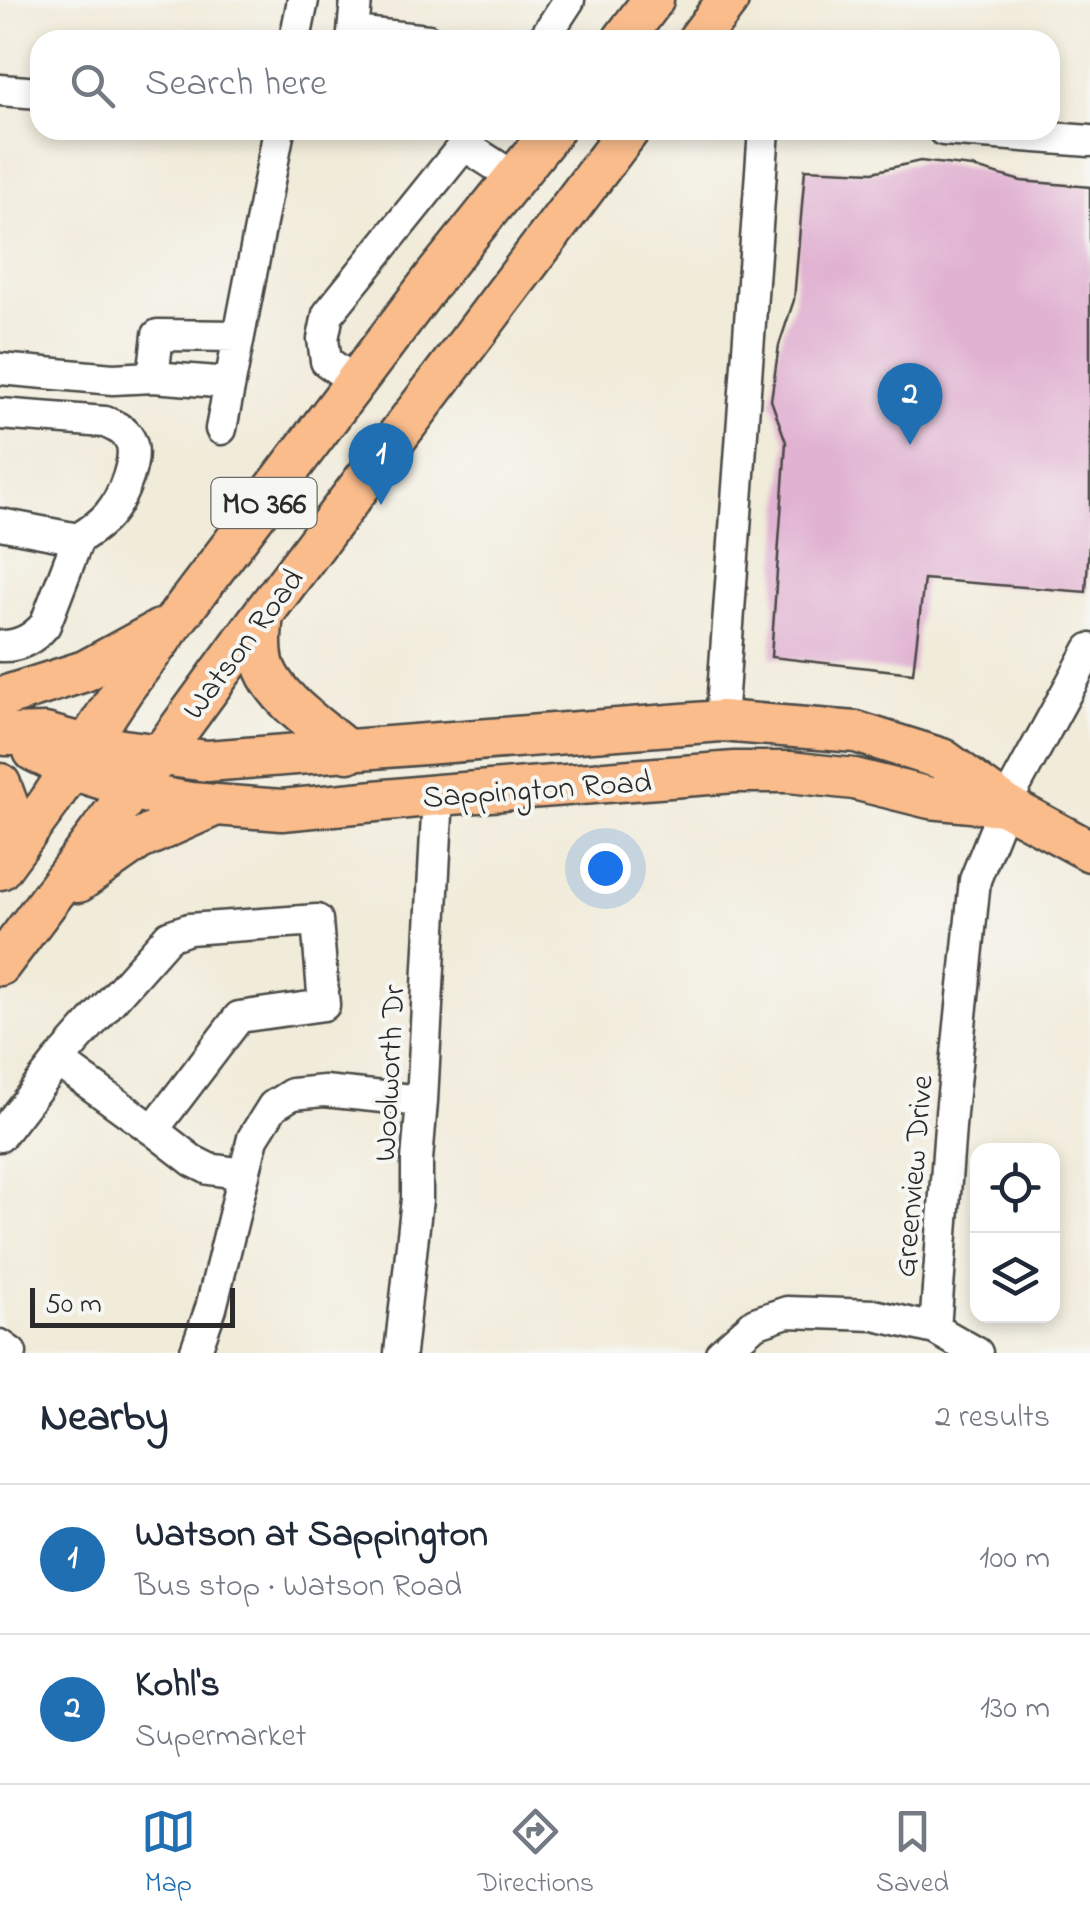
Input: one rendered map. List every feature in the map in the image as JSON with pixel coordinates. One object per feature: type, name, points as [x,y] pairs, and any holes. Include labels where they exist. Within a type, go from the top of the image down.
[{"type":"main road","points":[[630,30],[653,0]]},
{"type":"main road","points":[[706,30],[728,0]]},
{"type":"main road","name":"Watson Road","points":[[9,857],[124,688],[437,274],[544,140]]},
{"type":"main road","name":"Watson Road","points":[[0,965],[621,140]]},
{"type":"main road","points":[[263,614],[262,656],[274,686],[288,703],[348,752]]},
{"type":"main road","points":[[78,757],[32,751],[2,722],[172,624]]},
{"type":"main road","name":"Sappington Road","points":[[78,757],[161,754],[206,761],[721,721],[856,732],[942,759],[1004,805],[1090,851]]},
{"type":"main road","points":[[445,795],[448,744]]},
{"type":"main road","name":"Sappington Road","points":[[78,757],[132,789],[190,803],[282,810],[734,772],[854,778],[930,798],[1004,805]]},
{"type":"main road","points":[[0,784],[10,814],[9,857]]},
{"type":"main road","points":[[43,908],[138,840],[216,805]]},
{"type":"street","points":[[298,30],[303,0]]},
{"type":"street","points":[[353,30],[356,0]]},
{"type":"street","points":[[548,30],[568,0]]},
{"type":"street","points":[[0,90],[30,92]]},
{"type":"street","points":[[221,428],[277,140]]},
{"type":"street","points":[[721,721],[767,140]]},
{"type":"street","points":[[1060,140],[1090,142]]},
{"type":"street","points":[[355,382],[326,361],[322,339],[328,314],[464,145],[514,177]]},
{"type":"street","points":[[153,377],[158,334],[239,336]]},
{"type":"street","points":[[0,370],[230,383]]},
{"type":"street","points":[[0,414],[105,422],[121,429],[132,442],[134,456],[120,498],[107,517],[78,540],[45,625],[23,643],[0,646]]},
{"type":"street","points":[[0,524],[78,540]]},
{"type":"street","name":"Greenview Drive","points":[[721,1353],[755,1323],[787,1312],[874,1314],[935,1329],[951,1113],[975,880],[1004,805],[1090,649]]},
{"type":"street","name":"Woolworth Dr","points":[[400,1353],[417,1199],[445,795]]},
{"type":"street","points":[[0,1136],[58,1061],[169,936],[189,928],[317,920],[324,1005],[239,1017],[153,1130]]},
{"type":"street","points":[[58,1061],[192,1160],[209,1169],[244,1174]]},
{"type":"street","points":[[195,1353],[211,1308],[252,1138],[273,1106],[292,1094],[324,1091],[422,1101]]},
{"type":"street","points":[[935,1329],[976,1353]]},
{"type":"street","points":[[0,1345],[11,1353]]},
{"type":"building","points":[[920,161],[972,167],[1021,181],[1090,187],[1090,526],[1086,592],[924,579],[913,673],[771,657],[786,442],[771,400],[779,345],[794,300],[805,169],[873,172]]},
{"type":"place","name":"Kohl's","points":[[910,445]]},
{"type":"place","name":"Watson at Sappington","points":[[381,505]]}]
